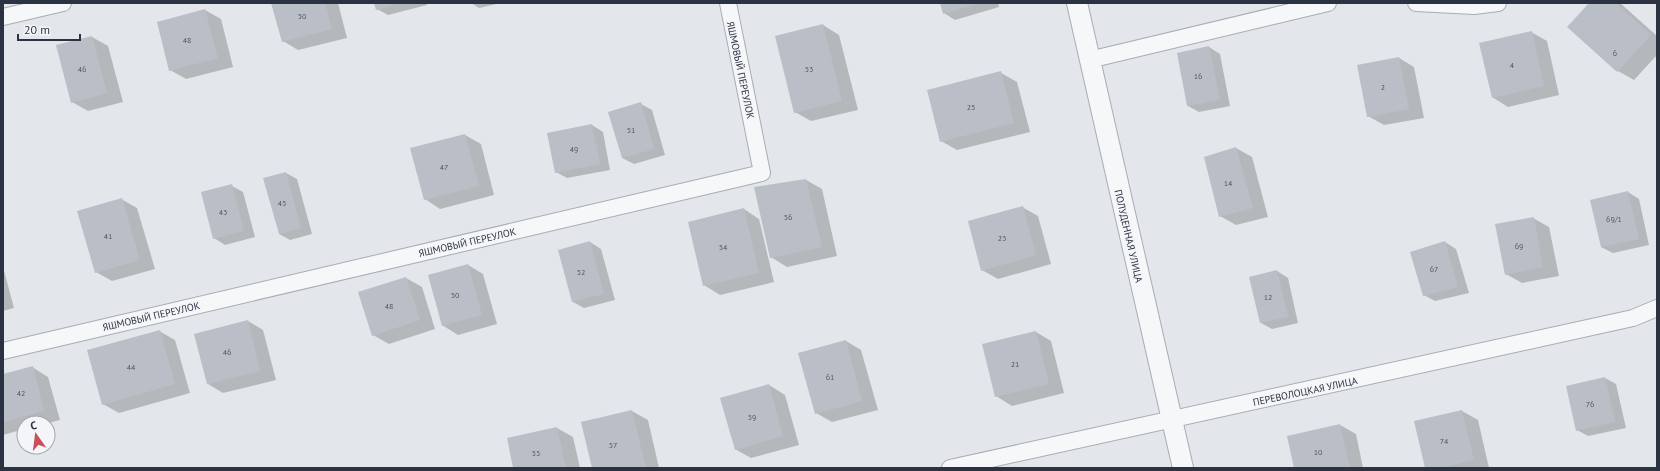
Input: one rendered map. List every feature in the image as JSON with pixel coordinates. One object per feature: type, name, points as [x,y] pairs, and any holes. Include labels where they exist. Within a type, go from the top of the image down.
[{"type":"street","points":[[3,17],[63,3]]},
{"type":"street","name":"ЯШМОВЫЙ ПЕРЕУЛОК","points":[[3,351],[762,173],[728,3]]},
{"type":"street","name":"ПОЛУДЕННАЯ УЛИЦА","points":[[1077,3],[1182,468]]},
{"type":"street","points":[[1089,60],[1328,3]]},
{"type":"street","points":[[1416,3],[1474,6],[1498,3]]},
{"type":"street","name":"ПЕРЕВОЛОЦКАЯ УЛИЦА","points":[[950,468],[1633,318],[1657,308]]},
{"type":"building","points":[[271,3],[325,3],[332,29],[282,42]]},
{"type":"building","points":[[374,3],[400,3],[376,10]]},
{"type":"building","points":[[940,3],[981,3],[943,14]]},
{"type":"building","points":[[1589,3],[1616,3],[1651,35],[1617,72],[1567,27]]},
{"type":"building","points":[[205,9],[218,58],[169,71],[157,22]]},
{"type":"building","points":[[823,24],[842,101],[794,113],[775,36]]},
{"type":"building","points":[[1532,31],[1544,86],[1492,98],[1479,43]]},
{"type":"building","points":[[92,36],[107,93],[71,103],[56,45]]},
{"type":"building","points":[[1209,46],[1220,100],[1187,106],[1177,53]]},
{"type":"building","points":[[1399,57],[1409,109],[1367,117],[1357,65]]},
{"type":"building","points":[[1001,71],[1014,123],[940,142],[927,90]]},
{"type":"building","points":[[641,102],[654,149],[622,158],[608,112]]},
{"type":"building","points":[[592,124],[600,164],[555,173],[547,133]]},
{"type":"building","points":[[465,134],[479,186],[424,200],[410,148]]},
{"type":"building","points":[[1236,147],[1253,208],[1219,217],[1204,157]]},
{"type":"building","points":[[286,172],[301,228],[279,234],[263,178]]},
{"type":"building","points":[[806,179],[822,247],[770,258],[754,187]]},
{"type":"building","points":[[232,184],[244,231],[213,239],[201,192]]},
{"type":"building","points":[[1628,191],[1639,239],[1601,247],[1590,200]]},
{"type":"building","points":[[122,198],[140,260],[95,273],[77,211]]},
{"type":"building","points":[[1023,206],[1036,255],[981,271],[968,221]]},
{"type":"building","points":[[744,208],[759,273],[703,286],[688,222]]},
{"type":"building","points":[[1534,217],[1543,267],[1505,275],[1495,224]]},
{"type":"building","points":[[590,241],[604,294],[572,302],[558,250]]},
{"type":"building","points":[[1445,241],[1458,287],[1423,296],[1410,252]]},
{"type":"building","points":[[468,264],[482,315],[442,326],[428,275]]},
{"type":"building","points":[[1277,270],[1288,317],[1260,323],[1249,277]]},
{"type":"building","points":[[406,277],[420,320],[372,336],[358,292]]},
{"type":"building","points":[[248,320],[260,371],[207,384],[194,334]]},
{"type":"building","points":[[160,330],[175,384],[102,405],[87,350]]},
{"type":"building","points":[[1036,331],[1049,384],[995,397],[982,344]]},
{"type":"building","points":[[846,340],[862,401],[815,414],[798,353]]},
{"type":"building","points":[[33,366],[44,411],[29,415],[16,415],[16,419],[3,422],[3,374]]},
{"type":"building","points":[[1605,377],[1615,422],[1576,431],[1566,386]]},
{"type":"building","points":[[769,384],[783,436],[735,450],[720,398]]},
{"type":"building","points":[[632,410],[646,468],[592,468],[581,422]]},
{"type":"building","points":[[1462,410],[1474,460],[1440,468],[1425,468],[1414,421]]},
{"type":"building","points":[[1340,424],[1350,468],[1294,468],[1287,436]]},
{"type":"building","points":[[557,427],[566,468],[513,468],[507,438]]}]
